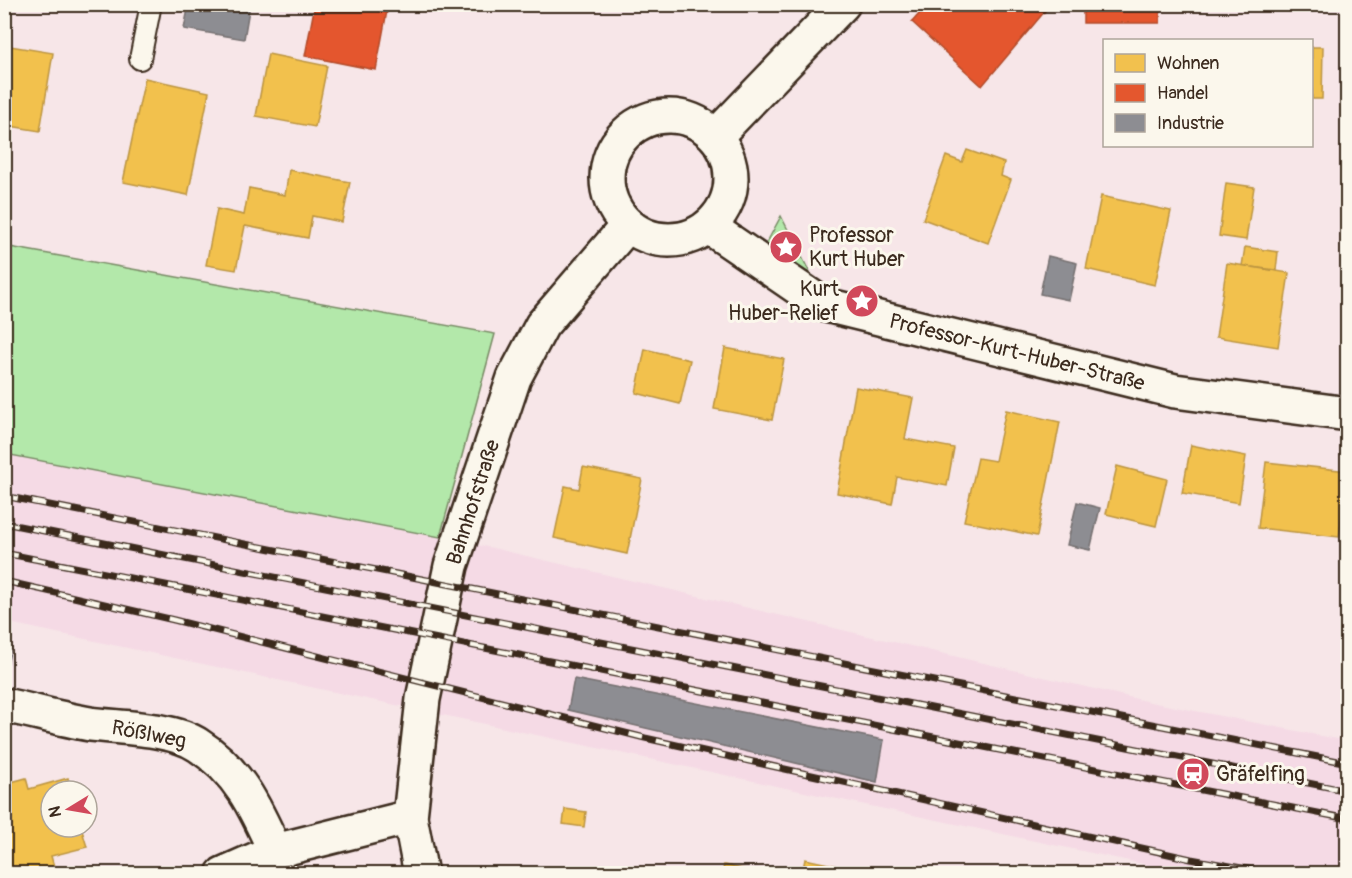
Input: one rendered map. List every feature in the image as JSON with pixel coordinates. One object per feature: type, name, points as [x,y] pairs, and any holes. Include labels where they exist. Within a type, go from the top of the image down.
[{"type":"street","points":[[716,136],[843,4]]},
{"type":"street","points":[[671,115],[695,121],[716,136],[727,152],[732,172],[723,211],[709,227],[690,238],[669,241],[647,237],[628,225],[615,209],[608,190],[607,170],[613,150],[626,134],[646,120],[671,115]]},
{"type":"street","name":"Bahnhofstraße","points":[[421,873],[410,817],[423,699],[451,566],[514,378],[542,325],[628,225]]},
{"type":"street","name":"Professor-Kurt-Huber-Straße","points":[[709,227],[822,304],[1175,391],[1347,414]]},
{"type":"street","name":"Rößlweg","points":[[4,705],[88,723],[173,735],[196,743],[218,759],[249,796],[275,851]]},
{"type":"street","points":[[223,873],[275,851],[410,817]]},
{"type":"lane","points":[[140,59],[151,4]]},
{"type":"shaded area","points":[[4,453],[493,548],[1150,702],[1347,741],[1347,873],[1186,873],[5,622]]},
{"type":"green space","points":[[781,216],[811,275],[810,282],[766,244]]},
{"type":"green space","points":[[4,246],[495,334],[440,537],[5,454]]},
{"type":"building: Wohnen","points":[[4,45],[53,53],[40,131],[4,125]]},
{"type":"building: Wohnen","points":[[1313,47],[1323,47],[1322,99],[1313,99]]},
{"type":"building: Wohnen","points":[[268,54],[327,66],[315,127],[256,116]]},
{"type":"building: Wohnen","points":[[145,78],[209,92],[188,195],[123,182]]},
{"type":"building: Wohnen","points":[[967,150],[1004,163],[1001,176],[1011,180],[988,243],[923,219],[946,156],[962,162]]},
{"type":"building: Wohnen","points":[[289,170],[350,182],[342,222],[312,216],[308,238],[245,226],[236,270],[206,265],[217,209],[244,215],[249,188],[285,195]]},
{"type":"building: Wohnen","points":[[1226,183],[1254,187],[1246,240],[1219,236]]},
{"type":"building: Wohnen","points":[[1101,196],[1171,211],[1155,285],[1086,269]]},
{"type":"building: Wohnen","points":[[1245,247],[1278,252],[1276,270],[1242,266]]},
{"type":"building: Wohnen","points":[[1227,263],[1289,273],[1278,347],[1216,337]]},
{"type":"building: Wohnen","points":[[725,348],[784,359],[772,420],[714,409]]},
{"type":"building: Wohnen","points":[[645,349],[690,360],[680,404],[636,393]]},
{"type":"building: Wohnen","points":[[856,387],[913,398],[905,439],[954,448],[947,486],[897,477],[892,504],[837,493]]},
{"type":"building: Wohnen","points":[[1006,410],[1060,422],[1037,536],[964,521],[978,458],[995,461]]},
{"type":"building: Wohnen","points":[[1191,445],[1246,456],[1239,503],[1182,493]]},
{"type":"building: Wohnen","points":[[1266,462],[1348,471],[1339,537],[1258,528]]},
{"type":"building: Wohnen","points":[[1117,466],[1167,479],[1156,526],[1106,514]]},
{"type":"building: Wohnen","points":[[583,467],[642,479],[627,554],[554,538],[565,486],[579,489]]},
{"type":"building: Wohnen","points":[[26,778],[29,789],[39,786],[39,839],[85,839],[87,847],[51,856],[56,874],[11,874],[4,852],[4,784]]},
{"type":"building: Wohnen","points":[[565,809],[586,812],[584,827],[563,824]]},
{"type":"building: Wohnen","points":[[805,859],[838,866],[837,874],[802,874]]},
{"type":"building: Wohnen","points":[[724,865],[765,874],[722,874]]},
{"type":"building: Handel","points":[[315,4],[374,4],[387,11],[376,70],[305,56]]},
{"type":"building: Handel","points":[[928,4],[1051,4],[982,86],[912,22]]},
{"type":"building: Handel","points":[[1083,4],[1160,4],[1160,23],[1083,23]]},
{"type":"building: Industrie","points":[[189,4],[250,4],[244,39],[184,29]]},
{"type":"building: Industrie","points":[[1048,256],[1077,263],[1069,300],[1040,294]]},
{"type":"building: Industrie","points":[[1077,502],[1100,508],[1090,550],[1067,545]]},
{"type":"building: Industrie","points":[[4,646],[11,647],[5,675],[4,675]]},
{"type":"building: Industrie","points":[[574,679],[884,740],[877,782],[568,710]]},
{"type":"railway","points":[[4,496],[1348,763]]},
{"type":"railway","points":[[4,523],[1348,791]]},
{"type":"railway","points":[[4,553],[1348,819]]},
{"type":"railway","points":[[4,581],[174,620],[645,738],[1191,859],[1275,874]]},
{"type":"place","name":"Professor Kurt Huber","points":[[786,247]]},
{"type":"place","name":"Kurt Huber-Relief","points":[[862,301]]},
{"type":"place","name":"Gräfelfing","points":[[1193,774]]}]
